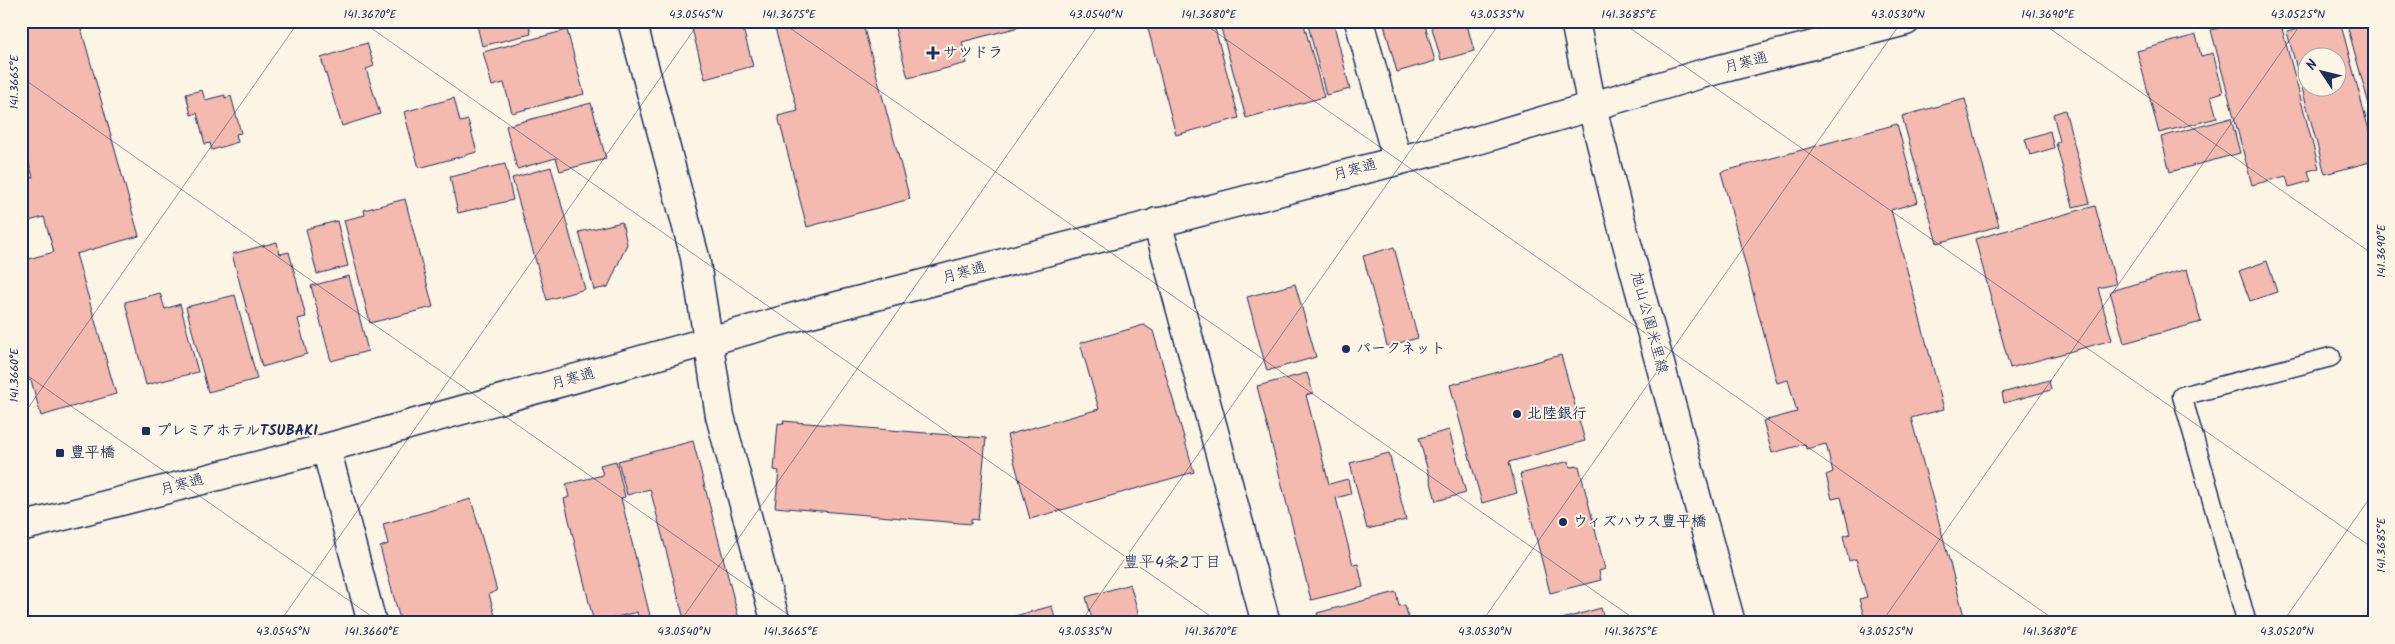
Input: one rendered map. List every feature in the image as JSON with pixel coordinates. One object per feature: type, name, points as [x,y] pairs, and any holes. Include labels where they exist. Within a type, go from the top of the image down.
[{"type":"main road","points":[[632,21],[695,257],[720,416],[776,623]]},
{"type":"main road","points":[[1359,21],[1397,159]]},
{"type":"main road","name":"旭山公園米里線","points":[[1574,21],[1592,107],[1731,623]]},
{"type":"main road","name":"月寒通","points":[[21,527],[326,448],[707,341],[1397,159],[1478,140],[1700,74],[1906,21]]},
{"type":"main road","points":[[1157,222],[1266,623]]},
{"type":"main road","points":[[326,448],[372,623]]},
{"type":"lane","points":[[2247,623],[2182,396],[2331,357]]},
{"type":"building","points":[[21,21],[79,21],[139,236],[76,254],[116,394],[41,416],[31,380],[21,383],[21,352],[24,351],[21,343],[21,261],[54,252],[44,217],[21,223],[21,180],[33,177],[21,135]]},
{"type":"building","points":[[476,21],[528,21],[531,34],[482,46]]},
{"type":"building","points":[[705,21],[741,21],[753,66],[705,79],[691,25]]},
{"type":"building","points":[[773,21],[862,21],[910,199],[807,227],[778,116],[798,111]]},
{"type":"building","name":"サツドラ","points":[[893,21],[1042,21],[962,42],[967,63],[908,78]]},
{"type":"building","points":[[1146,21],[1213,21],[1239,118],[1176,135]]},
{"type":"building","points":[[1219,21],[1303,21],[1324,97],[1246,118]]},
{"type":"building","points":[[1307,21],[1333,21],[1350,89],[1326,95]]},
{"type":"building","points":[[1383,21],[1424,21],[1435,61],[1397,72]]},
{"type":"building","points":[[1430,21],[1466,21],[1474,51],[1441,60]]},
{"type":"building","points":[[2243,21],[2280,21],[2298,89],[2298,98],[2300,98],[2319,168],[2308,171],[2311,181],[2289,187],[2286,176],[2252,185],[2211,30]]},
{"type":"building","points":[[2325,21],[2340,21],[2347,48],[2298,48],[2298,73],[2287,32]]},
{"type":"building","points":[[2346,21],[2374,21],[2374,123]]},
{"type":"building","points":[[567,30],[584,94],[512,113],[504,83],[492,86],[483,52]]},
{"type":"building","points":[[2196,35],[2201,56],[2213,53],[2223,92],[2211,96],[2217,118],[2159,133],[2137,51]]},
{"type":"building","points":[[367,43],[374,66],[366,69],[380,114],[342,126],[321,58]]},
{"type":"building","points":[[2348,51],[2374,149],[2374,161],[2325,174],[2305,98],[2348,98]]},
{"type":"building","points":[[202,90],[205,100],[225,95],[225,98],[231,96],[241,133],[236,134],[238,142],[212,150],[210,143],[205,144],[197,113],[191,115],[186,94]]},
{"type":"building","points":[[454,98],[460,122],[468,120],[477,152],[419,168],[404,112]]},
{"type":"building","points":[[1965,99],[1999,226],[1937,243],[1902,116]]},
{"type":"building","points":[[591,103],[606,159],[560,171],[556,158],[517,169],[506,126]]},
{"type":"building","points":[[2065,110],[2090,203],[2073,207],[2056,143],[2060,141],[2053,114]]},
{"type":"building","points":[[2231,118],[2240,153],[2170,172],[2161,137]]},
{"type":"building","points":[[1897,124],[1918,202],[1891,210],[1944,409],[1911,418],[1966,623],[1866,623],[1859,599],[1867,597],[1856,559],[1849,561],[1843,536],[1850,534],[1841,497],[1832,499],[1826,475],[1833,472],[1826,444],[1806,449],[1805,444],[1772,453],[1763,421],[1797,412],[1788,380],[1777,383],[1721,172]]},
{"type":"building","points":[[2050,131],[2054,148],[2030,155],[2025,139]]},
{"type":"building","points":[[505,164],[513,200],[458,213],[450,177]]},
{"type":"building","points":[[551,167],[585,289],[547,300],[512,178]]},
{"type":"building","points":[[405,199],[433,307],[370,323],[344,220],[365,215],[364,210]]},
{"type":"building","points":[[2095,206],[2116,284],[2098,288],[2112,340],[2010,368],[1975,239]]},
{"type":"building","points":[[337,221],[348,266],[317,274],[306,229]]},
{"type":"building","points":[[622,222],[627,244],[608,287],[594,290],[579,232]]},
{"type":"building","points":[[277,242],[280,254],[289,252],[306,317],[298,319],[307,354],[262,367],[232,254]]},
{"type":"building","points":[[1394,247],[1418,338],[1387,346],[1363,256]]},
{"type":"building","points":[[2267,261],[2277,292],[2250,301],[2239,271]]},
{"type":"building","points":[[2187,269],[2201,322],[2124,343],[2110,291]]},
{"type":"building","points":[[349,276],[368,351],[331,361],[311,286]]},
{"type":"building","points":[[1295,284],[1316,357],[1267,371],[1247,297]]},
{"type":"building","points":[[160,293],[165,309],[180,304],[198,372],[146,385],[125,302]]},
{"type":"building","points":[[235,295],[257,379],[208,392],[186,307]]},
{"type":"building","points":[[1144,325],[1153,331],[1194,472],[1030,519],[1007,435],[1099,409],[1080,343]]},
{"type":"building","points":[[1561,355],[1585,441],[1509,462],[1517,493],[1482,503],[1450,385]]},
{"type":"building","points":[[1307,373],[1313,393],[1306,395],[1329,484],[1348,479],[1351,494],[1336,498],[1353,565],[1358,564],[1363,587],[1311,600],[1257,386]]},
{"type":"building","points":[[2049,380],[2051,390],[2004,403],[2002,393]]},
{"type":"building","points":[[783,421],[986,438],[978,520],[971,519],[971,524],[775,507],[779,471],[774,470],[778,423],[784,424]]},
{"type":"building","points":[[1449,430],[1466,493],[1436,501],[1419,438]]},
{"type":"building","points":[[693,441],[740,623],[685,623],[650,489],[627,495],[618,461]]},
{"type":"building","points":[[1389,453],[1406,520],[1367,529],[1350,463]]},
{"type":"building","points":[[616,461],[625,497],[621,498],[650,616],[639,619],[637,612],[594,623],[564,499],[569,497],[566,484],[603,475],[600,465]]},
{"type":"building","name":"ウィズハウス豊平橋","points":[[1569,461],[1570,467],[1579,466],[1605,569],[1599,571],[1601,580],[1550,593],[1520,474]]},
{"type":"building","points":[[471,499],[497,591],[489,594],[497,623],[401,623],[380,547],[388,544],[383,524]]},
{"type":"building","points":[[1130,584],[1140,619],[1125,623],[1093,623],[1086,597]]},
{"type":"building","points":[[1396,592],[1399,606],[1405,605],[1410,623],[1320,623],[1317,613]]},
{"type":"building","points":[[1052,606],[1056,623],[989,623]]},
{"type":"building","points":[[1601,608],[1605,623],[1563,623],[1562,619]]},
{"type":"building","points":[[1632,617],[1633,623],[1609,623]]},
{"type":"place","name":"サツドラ","points":[[933,53]]},
{"type":"place","name":"パークネット","points":[[1346,349]]},
{"type":"place","name":"北陸銀行","points":[[1517,414]]},
{"type":"place","name":"プレミアホテルTSUBAKI","points":[[146,431]]},
{"type":"place","name":"豊平橋","points":[[60,453]]},
{"type":"place","name":"ウィズハウス豊平橋","points":[[1563,522]]},
{"type":"district","name":"豊平4条2丁目","points":[[1172,562]]}]
